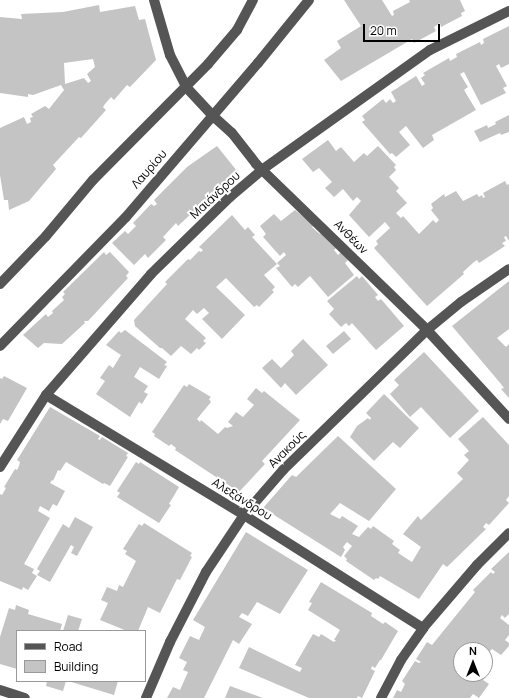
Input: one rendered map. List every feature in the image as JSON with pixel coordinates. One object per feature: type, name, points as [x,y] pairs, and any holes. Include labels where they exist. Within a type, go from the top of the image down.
[{"type":"street","name":"Ανθέων","points":[[154,0],[161,29],[177,72],[186,87],[212,116],[232,134],[256,164],[263,169],[427,330],[509,419]]},
{"type":"street","points":[[0,284],[46,236],[93,180],[186,87],[238,30],[253,0]]},
{"type":"street","name":"Λαυρίου","points":[[0,346],[126,217],[309,0]]},
{"type":"street","name":"Μαιάνδρου","points":[[0,467],[46,395],[151,274],[230,197],[263,169],[430,50],[509,11]]},
{"type":"street","name":"Ανακούς","points":[[146,698],[170,642],[206,572],[244,515],[283,470],[427,330],[461,302],[509,269]]},
{"type":"street","name":"Αλεξάνδρου","points":[[46,395],[244,515],[423,628]]},
{"type":"street","points":[[381,698],[401,660],[423,628],[476,565],[509,533]]},
{"type":"street","points":[[0,690],[24,698]]},
{"type":"building","points":[[344,0],[382,0],[392,16],[394,15],[393,11],[410,2],[409,0],[460,0],[465,11],[461,13],[462,16],[441,27],[440,23],[434,27],[436,31],[414,43],[412,39],[341,81],[324,60],[341,48],[337,41],[361,26]]},
{"type":"building","points":[[99,5],[100,12],[135,6],[139,20],[145,19],[156,60],[130,87],[127,85],[114,100],[111,97],[103,107],[106,110],[81,138],[79,137],[53,165],[56,169],[29,201],[9,210],[8,200],[4,200],[0,175],[0,128],[24,117],[27,124],[31,122],[30,118],[33,117],[31,114],[45,106],[49,109],[64,90],[61,85],[33,95],[28,94],[28,97],[0,93],[0,17],[22,19],[21,14],[63,12]],"holes":[[[93,59],[95,67],[87,74],[91,81],[88,83],[84,78],[65,84],[64,63]]]},
{"type":"building","points":[[509,26],[509,64],[501,68],[499,64],[496,66],[507,86],[503,88],[506,93],[481,105],[464,72],[460,74],[468,87],[464,90],[476,110],[432,135],[434,140],[423,148],[406,126],[399,132],[410,145],[396,157],[392,153],[390,154],[362,122],[365,120],[362,116],[383,99],[386,103],[390,99],[393,103],[396,101],[391,92],[416,76],[422,86],[425,84],[421,78],[425,75],[423,73],[449,58],[450,61],[457,57],[456,54],[480,42],[481,45],[484,43],[483,39]]},
{"type":"building","points":[[509,115],[509,132],[501,135],[500,133],[480,142],[474,131],[487,125],[488,128],[496,124],[495,122]]},
{"type":"building","points":[[328,140],[336,151],[341,147],[354,162],[364,153],[367,156],[378,146],[396,165],[394,167],[396,170],[389,177],[399,188],[396,191],[407,203],[396,213],[401,218],[403,216],[419,234],[433,220],[436,223],[439,220],[431,210],[433,208],[431,204],[444,194],[445,197],[456,191],[463,201],[477,194],[479,197],[482,195],[483,198],[485,197],[483,193],[505,181],[507,185],[509,184],[509,241],[506,236],[504,237],[506,241],[502,243],[505,246],[479,263],[477,260],[474,262],[463,272],[464,274],[427,306],[374,248],[378,244],[376,241],[390,228],[385,222],[369,237],[349,215],[361,201],[357,197],[353,201],[343,189],[334,197],[325,188],[332,182],[319,168],[313,172],[302,159]]},
{"type":"building","points":[[217,146],[237,171],[178,226],[176,223],[163,237],[166,240],[148,258],[145,254],[134,265],[112,243],[125,231],[128,234],[136,226],[133,223],[151,204],[154,206],[157,204],[154,200],[187,167]]},
{"type":"building","points":[[295,210],[314,225],[312,227],[315,230],[320,234],[322,232],[337,247],[334,250],[338,255],[341,252],[348,260],[345,263],[354,275],[328,297],[310,276],[298,287],[295,284],[292,287],[276,268],[280,266],[277,263],[286,255],[284,252],[280,256],[263,237],[266,234],[260,226],[274,214],[281,221]]},
{"type":"building","points":[[232,215],[245,230],[248,227],[255,235],[252,237],[277,264],[264,275],[275,287],[272,290],[274,292],[259,307],[257,305],[254,307],[226,278],[216,287],[245,315],[222,339],[202,319],[209,313],[204,308],[197,314],[193,310],[185,319],[206,338],[203,341],[206,343],[199,350],[197,348],[191,354],[181,346],[171,356],[135,326],[134,320],[167,284],[165,282],[188,259],[190,260],[199,251],[201,252],[203,250],[199,247]]},
{"type":"building","points":[[104,252],[106,255],[110,252],[129,272],[126,276],[128,278],[88,321],[84,321],[85,323],[62,344],[44,343],[38,348],[23,335],[46,314],[48,317],[53,313],[52,311],[64,300],[62,297],[65,294],[63,292]]},
{"type":"building","points":[[357,276],[359,279],[362,276],[378,295],[375,297],[378,301],[381,299],[404,326],[376,350],[352,323],[349,326],[346,323],[341,327],[329,314],[334,309],[327,301]]},
{"type":"building","points":[[509,281],[509,329],[497,338],[506,347],[509,344],[509,398],[501,389],[504,388],[501,384],[452,326]]},
{"type":"building","points":[[125,330],[167,362],[164,365],[167,366],[159,379],[140,367],[134,377],[148,386],[144,392],[148,394],[142,404],[139,402],[130,417],[96,394],[105,381],[100,378],[109,365],[113,368],[121,355],[106,345],[119,331],[121,333]]},
{"type":"building","points":[[344,331],[351,339],[333,354],[326,346]]},
{"type":"building","points":[[303,339],[328,365],[296,395],[285,383],[281,388],[262,368],[272,359],[281,368],[294,355],[291,351]]},
{"type":"building","points":[[424,352],[479,411],[450,438],[421,407],[410,417],[390,394],[399,385],[394,380]]},
{"type":"building","points":[[4,376],[27,388],[8,421],[3,419],[0,424],[0,378],[2,379]]},
{"type":"building","points":[[189,384],[211,397],[209,399],[211,402],[197,419],[200,422],[201,420],[218,434],[225,427],[227,428],[233,426],[228,422],[236,412],[243,417],[254,405],[247,399],[256,388],[262,393],[264,391],[300,420],[262,461],[265,464],[239,492],[175,450],[176,448],[171,444],[169,446],[154,436],[155,434],[152,432],[184,385],[187,387]]},
{"type":"building","points":[[384,394],[419,428],[400,448],[393,442],[374,461],[350,437],[357,426],[368,418],[370,420],[371,418],[366,413]]},
{"type":"building","points":[[50,407],[100,436],[98,439],[100,440],[102,437],[128,453],[126,456],[128,457],[110,486],[104,483],[103,484],[66,462],[60,471],[58,470],[53,481],[52,480],[50,483],[65,491],[57,506],[53,504],[49,511],[40,506],[38,511],[50,518],[24,564],[34,569],[32,573],[37,576],[28,590],[23,587],[22,590],[0,581],[0,494],[2,495],[6,488],[4,487],[15,469],[17,470],[20,462],[17,460]]},
{"type":"building","points":[[483,417],[509,445],[509,496],[506,500],[509,503],[489,525],[486,523],[483,527],[486,529],[447,567],[443,564],[419,599],[380,576],[378,579],[376,578],[374,580],[346,561],[347,559],[344,556],[352,546],[347,542],[343,547],[345,550],[341,557],[263,508],[292,475],[296,477],[338,436],[396,489],[369,521],[340,503],[330,514],[340,519],[342,516],[358,526],[352,534],[359,537],[368,527],[371,529],[373,526],[394,541],[392,544],[400,550],[398,553],[412,562],[421,547],[403,534],[418,516],[421,520],[463,479],[457,473],[469,460],[464,455],[469,451],[458,439]]},
{"type":"building","points":[[136,462],[139,464],[140,462],[179,487],[169,504],[171,505],[159,523],[117,497],[120,493],[117,491]]},
{"type":"building","points":[[75,517],[93,527],[77,556],[71,553],[74,547],[71,545],[50,582],[37,575],[40,571],[37,569],[63,524],[69,528]]},
{"type":"building","points":[[144,523],[192,553],[190,556],[192,557],[180,580],[177,579],[160,613],[148,607],[138,630],[125,630],[100,620],[108,603],[101,600],[107,587],[117,591],[119,585],[123,587],[136,561],[125,554],[127,551],[123,549],[139,524],[142,526]]},
{"type":"building","points":[[246,532],[308,570],[280,614],[257,602],[248,616],[242,613],[239,617],[252,624],[239,644],[233,640],[204,698],[167,698],[173,687],[180,690],[188,672],[183,670],[187,662],[179,658],[190,636],[199,640],[205,627],[193,620]]},
{"type":"building","points":[[509,552],[509,614],[505,618],[502,615],[500,618],[509,625],[509,635],[505,640],[509,643],[509,646],[501,655],[493,650],[493,642],[453,642],[453,682],[486,682],[489,684],[479,698],[473,694],[470,698],[393,698],[397,690],[401,692],[405,684],[402,681],[415,661],[419,663],[421,662],[416,659],[427,642],[432,645],[475,592],[473,590],[491,572],[493,574],[495,572],[491,569]]},
{"type":"building","points":[[321,582],[372,613],[371,616],[383,624],[385,622],[398,631],[381,660],[375,668],[372,666],[371,669],[375,671],[362,698],[358,696],[357,698],[309,698],[239,668],[249,647],[300,672],[302,668],[295,665],[313,634],[319,637],[321,634],[334,642],[336,640],[334,640],[340,630],[308,610],[312,603],[309,602]]},
{"type":"building","points":[[16,605],[29,610],[28,614],[62,624],[60,630],[16,630],[16,669],[0,664],[0,637],[9,608],[15,610]]},
{"type":"building","points":[[68,615],[82,619],[78,630],[63,630]]},
{"type":"building","points":[[47,682],[66,682],[63,691],[46,686]]},
{"type":"building","points":[[71,682],[118,682],[114,695]]},
{"type":"building","points":[[230,686],[263,698],[225,698]]}]
